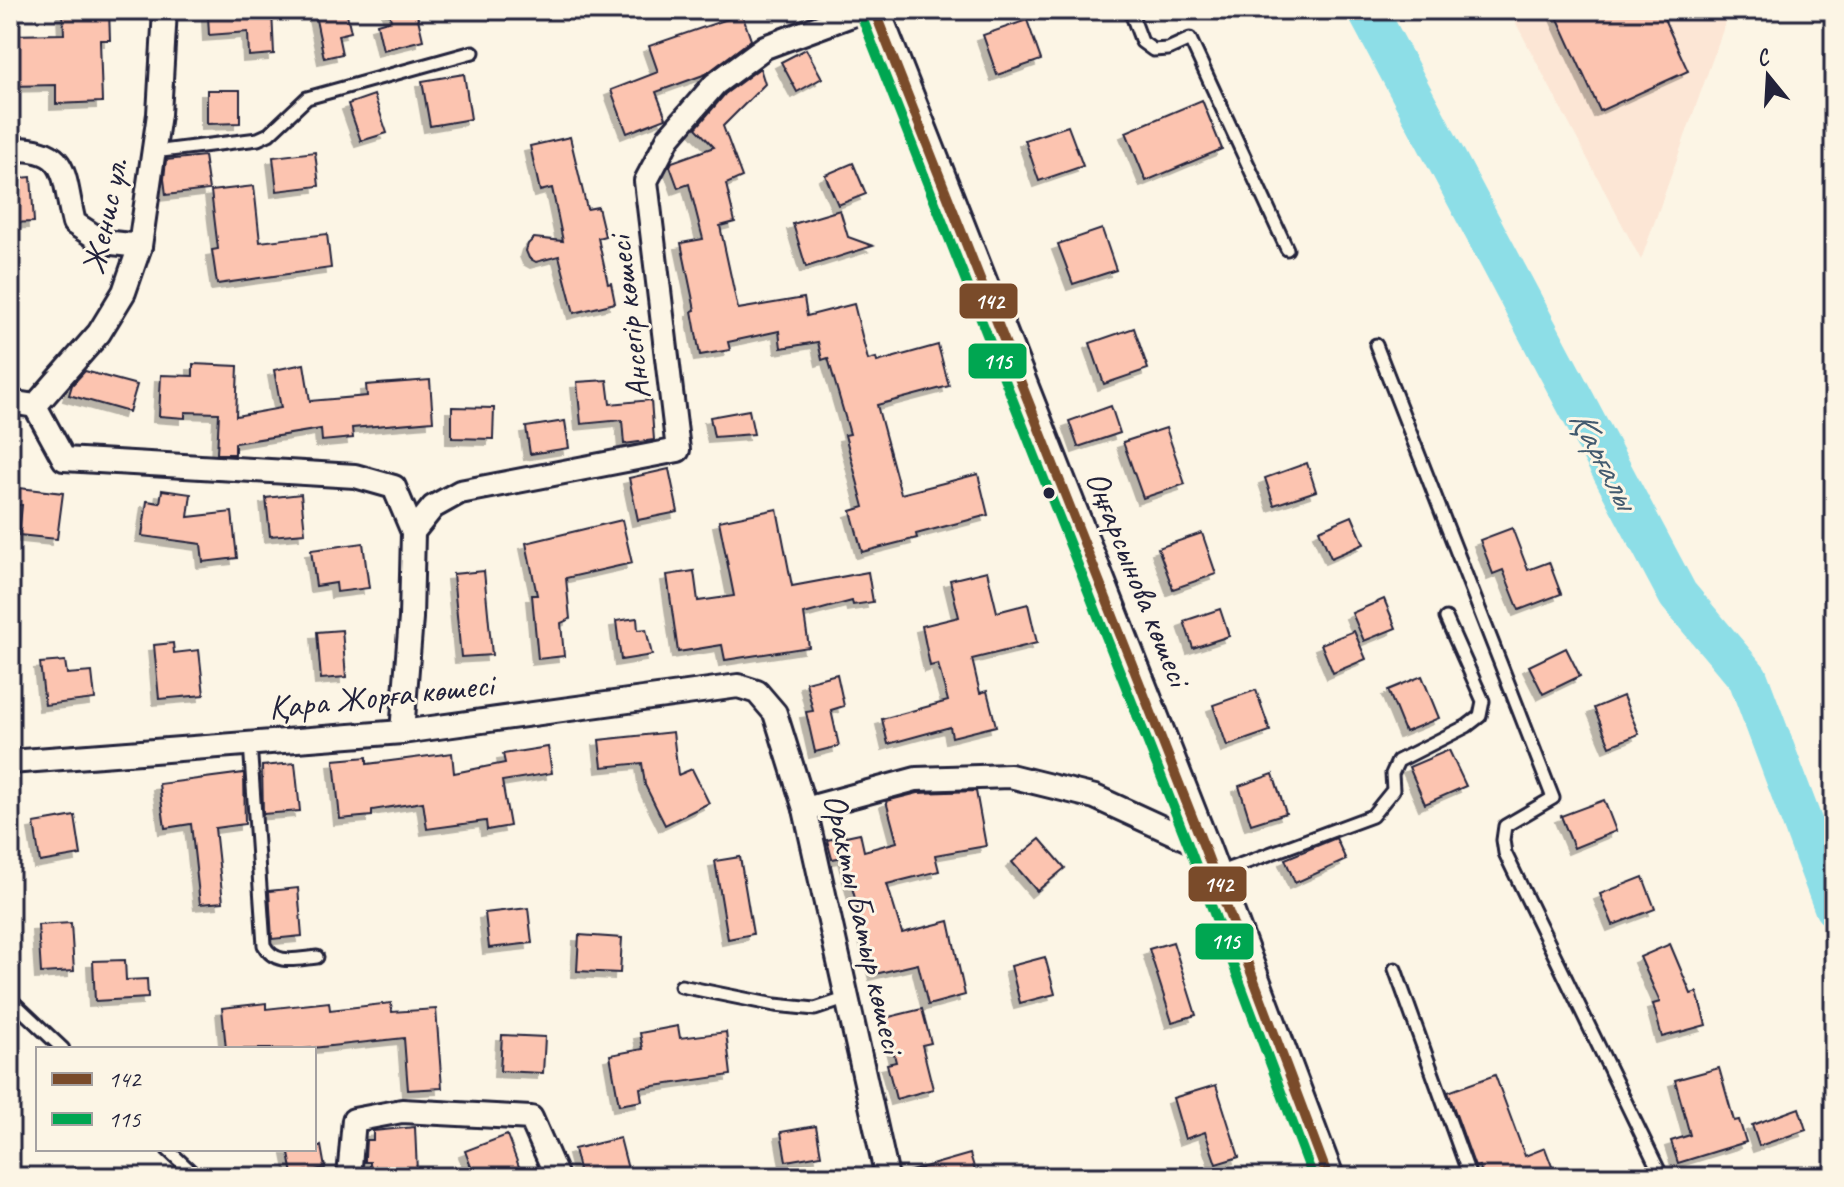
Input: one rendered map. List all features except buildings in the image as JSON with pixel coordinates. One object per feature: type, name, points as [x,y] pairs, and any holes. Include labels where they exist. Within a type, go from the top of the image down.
[{"type":"main road","name":"Оңғарсынова көшесі","points":[[874,10],[1209,861],[1328,1177]]},
{"type":"street","name":"Женис ул.","points":[[35,406],[99,333],[124,292],[140,246],[159,114],[165,10]]},
{"type":"street","name":"Ансегір көшесі","points":[[413,532],[433,507],[460,492],[678,450],[646,181],[669,137],[715,84],[765,47],[865,10]]},
{"type":"street","points":[[10,149],[29,148],[46,152],[63,167],[74,223],[103,242],[140,246]]},
{"type":"street","points":[[10,402],[35,406],[64,459],[355,476],[394,487],[413,532],[411,618],[402,732]]},
{"type":"street","name":"Қара Жорға көшесі","points":[[10,762],[402,732],[738,686],[757,692]]},
{"type":"street","name":"Оракты Батыр көшесі","points":[[757,692],[775,713],[805,809],[887,1177]]},
{"type":"street","points":[[805,809],[916,779],[1010,776],[1095,797],[1209,861]]},
{"type":"street","points":[[349,1177],[354,1120],[402,1111],[531,1118],[557,1177]]},
{"type":"lane","points":[[1130,10],[1142,42],[1153,50],[1168,49],[1190,39],[1287,249]]},
{"type":"lane","points":[[154,152],[258,139],[269,134],[307,98],[473,52]]},
{"type":"lane","points":[[1376,345],[1553,798],[1505,826],[1505,853],[1662,1177]]},
{"type":"lane","points":[[1209,861],[1372,816],[1393,790],[1392,774],[1398,761],[1467,726],[1480,716],[1483,701],[1446,618]]},
{"type":"lane","points":[[250,742],[264,945],[276,959],[317,957]]},
{"type":"lane","points":[[1395,969],[1470,1177]]},
{"type":"lane","points":[[681,986],[775,1005],[815,1009],[848,998]]},
{"type":"lane","points":[[10,999],[61,1047]]},
{"type":"lane","points":[[169,1151],[197,1177]]},
{"type":"shaded area","points":[[1509,10],[1730,10],[1641,260]]},
{"type":"waterway","name":"Қарғалы","points":[[1367,10],[1678,595],[1748,678],[1834,907]]},
{"type":"transit line","name":"142","points":[[874,10],[1204,847],[1328,1177]]},
{"type":"transit line","name":"115","points":[[861,15],[1191,852],[1313,1177]]}]
